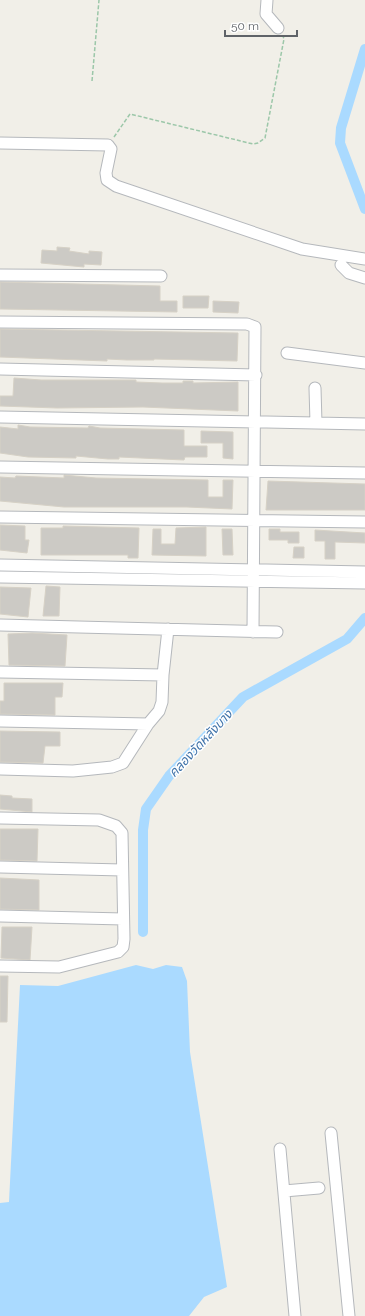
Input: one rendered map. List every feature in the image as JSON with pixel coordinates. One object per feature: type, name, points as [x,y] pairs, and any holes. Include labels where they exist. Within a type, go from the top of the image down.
[{"type":"street","points":[[267,0],[266,14],[278,28]]},
{"type":"street","points":[[0,143],[108,145],[111,149],[106,173],[107,180],[116,186],[302,249],[365,259]]},
{"type":"street","points":[[341,265],[349,273],[365,278]]},
{"type":"street","points":[[0,275],[161,276]]},
{"type":"street","points":[[0,322],[247,324],[256,327],[253,632]]},
{"type":"street","points":[[287,353],[365,363]]},
{"type":"street","points":[[0,369],[256,375]]},
{"type":"street","points":[[315,388],[316,423]]},
{"type":"street","points":[[0,417],[365,424]]},
{"type":"street","points":[[0,467],[365,473]]},
{"type":"street","points":[[0,516],[365,522]]},
{"type":"street","points":[[0,565],[253,570],[344,578],[365,583]]},
{"type":"street","points":[[92,567],[93,579]]},
{"type":"street","points":[[344,578],[365,572]]},
{"type":"street","points":[[0,577],[253,582],[329,577]]},
{"type":"street","points":[[0,624],[277,632]]},
{"type":"street","points":[[0,770],[73,771],[112,767],[123,763],[148,724],[159,711],[162,702],[163,675],[168,630]]},
{"type":"street","points":[[0,672],[163,675]]},
{"type":"street","points":[[0,721],[148,724]]},
{"type":"street","points":[[0,818],[99,820],[116,826],[122,833],[124,939],[123,947],[118,952],[59,967],[0,966]]},
{"type":"street","points":[[0,867],[122,870]]},
{"type":"street","points":[[0,916],[123,919]]},
{"type":"street","points":[[331,1133],[349,1316]]},
{"type":"street","points":[[280,1149],[295,1316]]},
{"type":"street","points":[[284,1191],[319,1188]]},
{"type":"path","points":[[92,81],[99,0]]},
{"type":"path","points":[[108,145],[130,114],[253,144],[262,141],[264,138],[284,39],[278,28]]},
{"type":"water","points":[[136,965],[153,969],[166,965],[182,967],[187,981],[190,1052],[227,1287],[204,1297],[189,1316],[0,1316],[0,1203],[9,1202],[20,985],[58,986]]},
{"type":"building","points":[[57,247],[70,248],[69,251],[89,254],[89,251],[102,252],[101,265],[84,264],[84,267],[41,263],[42,250],[57,251]]},
{"type":"building","points":[[0,282],[160,286],[160,301],[177,301],[177,312],[0,309]]},
{"type":"building","points":[[183,296],[209,296],[208,308],[183,308]]},
{"type":"building","points":[[213,301],[239,302],[238,313],[213,312]]},
{"type":"building","points":[[0,329],[238,333],[237,361],[107,359],[107,361],[0,357]]},
{"type":"building","points":[[14,378],[41,380],[136,380],[136,382],[162,383],[183,383],[183,381],[193,381],[193,383],[238,382],[238,411],[143,407],[57,408],[0,406],[0,396],[13,396]]},
{"type":"building","points":[[18,425],[30,427],[88,428],[89,426],[100,428],[184,430],[184,446],[207,446],[207,457],[185,457],[184,460],[119,457],[119,459],[108,459],[76,456],[76,458],[28,457],[0,453],[0,427],[18,429]]},
{"type":"building","points":[[201,431],[233,432],[233,459],[223,458],[223,443],[201,443]]},
{"type":"building","points":[[64,475],[96,478],[208,480],[208,497],[223,497],[223,480],[233,480],[232,509],[187,507],[64,507],[0,501],[0,477],[15,478],[16,476],[64,478]]},
{"type":"building","points":[[268,481],[365,484],[365,510],[266,510]]},
{"type":"building","points":[[0,525],[25,526],[25,540],[29,540],[27,553],[0,550]]},
{"type":"building","points":[[63,526],[139,528],[138,558],[128,558],[128,555],[41,555],[41,528],[63,528]]},
{"type":"building","points":[[206,527],[206,556],[152,555],[153,529],[161,529],[161,544],[175,544],[176,528]]},
{"type":"building","points":[[222,529],[232,529],[233,555],[223,555]]},
{"type":"building","points":[[269,529],[280,529],[280,532],[299,532],[299,543],[288,543],[288,540],[269,540]]},
{"type":"building","points":[[315,530],[365,533],[365,543],[335,542],[335,559],[325,559],[325,541],[315,541]]},
{"type":"building","points":[[294,547],[304,547],[304,558],[293,558]]},
{"type":"building","points":[[46,586],[60,587],[59,616],[43,616]]},
{"type":"building","points":[[0,587],[31,588],[28,617],[0,614]]},
{"type":"building","points":[[32,633],[67,635],[65,666],[9,665],[8,634]]},
{"type":"building","points":[[4,683],[63,683],[62,697],[55,697],[55,715],[0,714],[0,701],[4,701]]},
{"type":"building","points":[[0,731],[60,732],[60,746],[45,746],[43,763],[0,762]]},
{"type":"building","points":[[0,795],[12,796],[12,798],[32,799],[32,812],[0,809]]},
{"type":"building","points":[[0,829],[38,829],[37,861],[0,860]]},
{"type":"building","points":[[0,878],[39,880],[39,910],[0,909]]},
{"type":"building","points":[[2,927],[32,927],[30,960],[1,958]]},
{"type":"building","points":[[0,976],[8,976],[7,1022],[0,1022]]},
{"type":"waterway","name":"คลองวัดหลังบาง","points":[[365,49],[341,128],[340,143],[365,209]]},
{"type":"waterway","name":"คลองวัดหลังบาง","points":[[143,932],[143,830],[146,809],[169,776],[243,697],[347,639],[365,618]]}]
